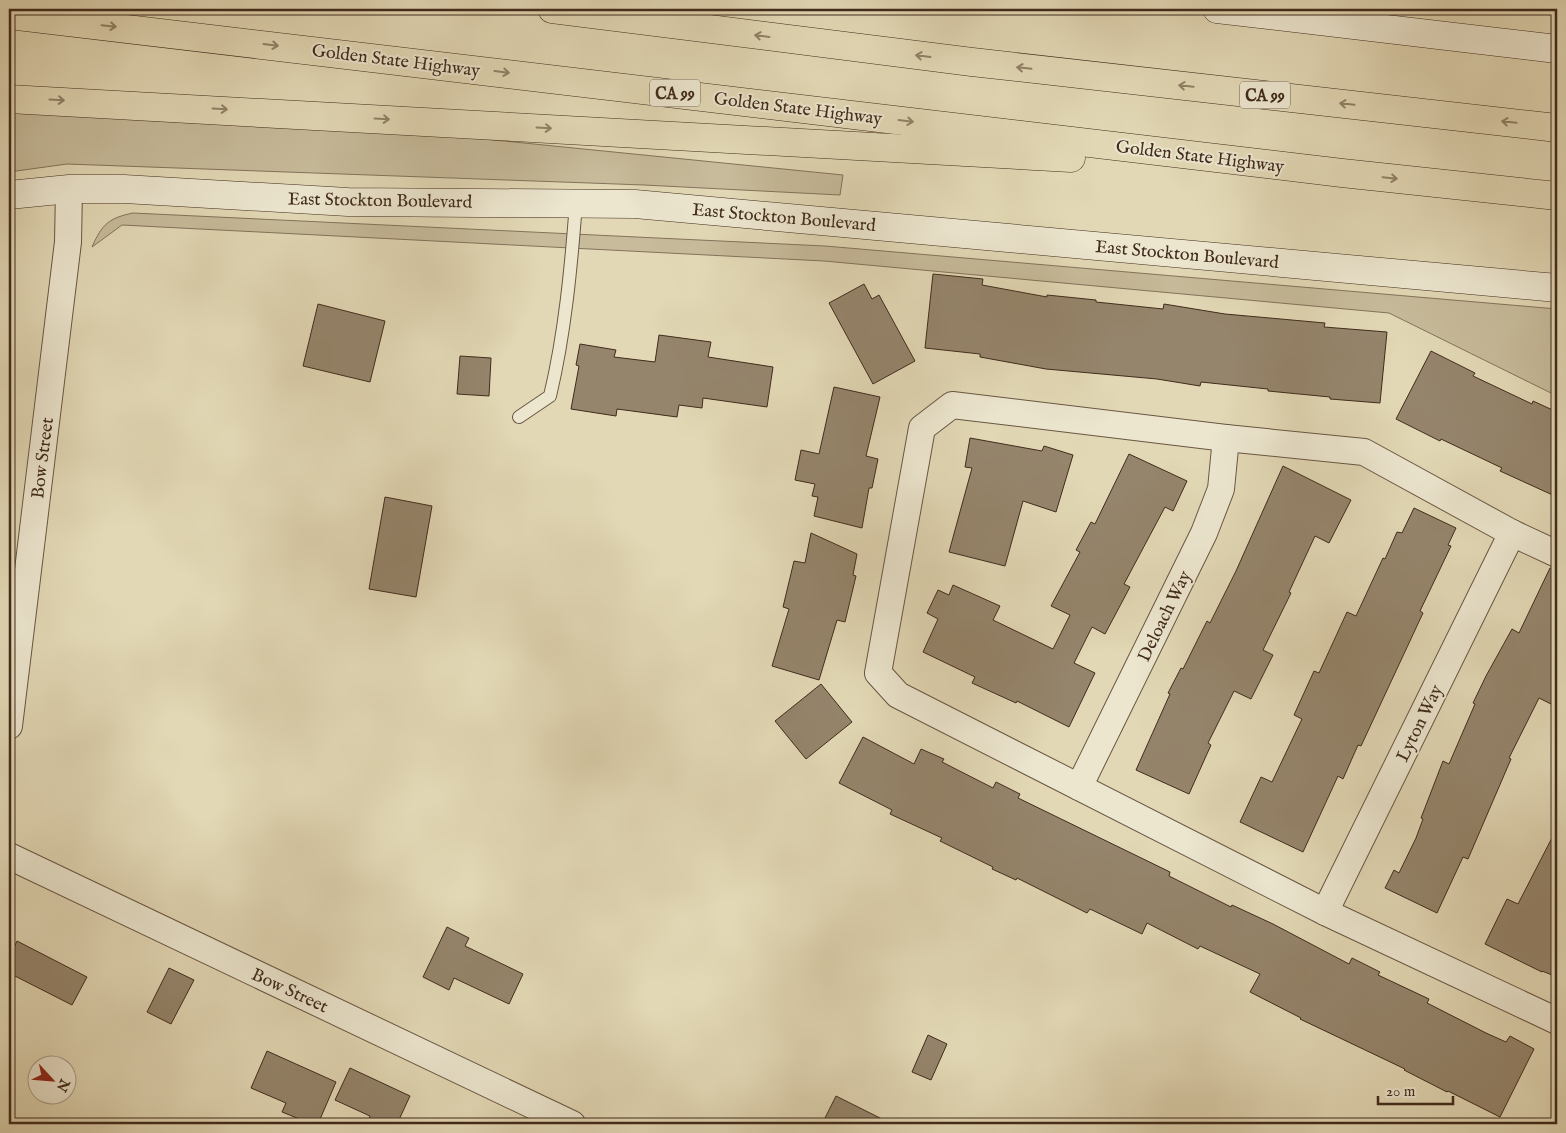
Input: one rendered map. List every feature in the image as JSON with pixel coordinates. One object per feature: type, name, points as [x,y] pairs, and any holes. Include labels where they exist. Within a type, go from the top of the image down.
[{"type":"highway","name":"CA 99","points":[[552,9],[972,62],[1557,128]]},
{"type":"highway","name":"Golden State Highway","points":[[9,14],[1342,173],[1557,196]]},
{"type":"highway","points":[[9,99],[37,99],[1342,173]]},
{"type":"street","points":[[1217,9],[1557,49]]},
{"type":"street","name":"East Stockton Boulevard","points":[[9,195],[69,189],[124,189],[348,202],[634,204],[1557,288]]},
{"type":"street","name":"Bow Street","points":[[9,726],[68,242],[69,189]]},
{"type":"street","points":[[1557,554],[1512,533],[1364,452],[1226,438],[952,405],[922,428],[878,673],[898,696],[1325,912],[1557,1020]]},
{"type":"street","name":"Deloach Way","points":[[1079,787],[1204,533],[1221,489],[1226,438]]},
{"type":"street","name":"Lyton Way","points":[[1325,912],[1512,533]]},
{"type":"street","name":"Bow Street","points":[[9,856],[572,1124]]},
{"type":"lane","points":[[519,417],[550,396],[564,321],[572,261],[576,203]]},
{"type":"shaded area","points":[[9,113],[77,113],[424,133],[843,175],[840,195],[644,185],[67,164],[9,172]]},
{"type":"shaded area","points":[[133,213],[825,246],[1557,309],[1557,396],[1389,313],[824,261],[122,225],[92,247],[107,223],[118,217]]},
{"type":"building","points":[[933,274],[983,279],[982,285],[1047,297],[1047,295],[1096,300],[1096,302],[1163,309],[1164,304],[1225,314],[1325,323],[1324,327],[1387,332],[1380,403],[1330,399],[1330,397],[1201,382],[1200,386],[1157,379],[1046,369],[980,357],[980,354],[925,348]]},
{"type":"building","points":[[864,284],[872,299],[879,295],[915,361],[873,384],[829,303]]},
{"type":"building","points":[[318,304],[385,321],[370,382],[303,366]]},
{"type":"building","points":[[659,335],[711,342],[708,357],[773,367],[767,407],[703,398],[702,408],[679,405],[677,417],[617,409],[616,416],[571,409],[579,366],[576,365],[580,344],[616,350],[614,357],[655,362]]},
{"type":"building","points":[[1431,351],[1475,373],[1473,376],[1532,404],[1533,401],[1557,412],[1557,497],[1500,471],[1502,468],[1441,439],[1440,441],[1396,419]]},
{"type":"building","points":[[460,356],[491,358],[489,396],[457,394]]},
{"type":"building","points":[[834,387],[880,397],[866,456],[878,459],[872,488],[869,488],[862,528],[814,516],[818,497],[812,496],[815,484],[795,480],[801,450],[819,454]]},
{"type":"building","points":[[970,438],[1042,451],[1044,446],[1073,455],[1056,512],[1023,501],[1005,566],[949,552],[972,468],[965,467]]},
{"type":"building","points":[[1129,454],[1187,481],[1173,511],[1165,507],[1124,584],[1130,587],[1105,634],[1092,627],[1074,663],[1095,673],[1069,727],[1017,701],[1016,703],[972,683],[975,677],[923,652],[938,619],[927,613],[938,590],[949,595],[953,585],[1000,606],[993,620],[1053,649],[1070,615],[1051,606],[1080,552],[1076,550],[1091,522],[1095,524]]},
{"type":"building","points":[[1283,466],[1351,500],[1329,543],[1315,536],[1289,592],[1291,593],[1263,650],[1273,655],[1251,699],[1234,691],[1208,743],[1211,745],[1189,794],[1136,770],[1170,694],[1168,693],[1181,668],[1183,669],[1207,621],[1210,623],[1236,571]]},
{"type":"building","points":[[385,497],[432,506],[416,597],[369,589]]},
{"type":"building","points":[[1414,508],[1456,528],[1448,545],[1451,546],[1420,611],[1423,613],[1361,746],[1358,745],[1343,779],[1338,776],[1303,852],[1240,822],[1261,777],[1272,782],[1302,719],[1294,715],[1314,671],[1319,673],[1347,612],[1356,616],[1383,558],[1385,559],[1397,532],[1402,533]]},
{"type":"building","points":[[811,533],[857,554],[853,575],[856,576],[845,622],[837,620],[819,680],[772,666],[789,609],[783,607],[794,561],[805,563]]},
{"type":"building","points":[[1550,568],[1557,569],[1557,707],[1539,698],[1509,758],[1511,759],[1468,859],[1463,857],[1437,913],[1385,888],[1394,870],[1399,873],[1416,838],[1423,819],[1421,818],[1443,761],[1449,764],[1475,704],[1473,703],[1486,676],[1512,629],[1519,633]]},
{"type":"building","points":[[821,684],[852,722],[806,759],[775,721]]},
{"type":"building","points":[[863,737],[914,764],[921,749],[944,759],[942,762],[993,788],[996,782],[1020,794],[1018,798],[1170,872],[1169,876],[1231,907],[1232,905],[1273,924],[1349,964],[1352,958],[1380,972],[1378,975],[1429,999],[1427,1003],[1486,1033],[1506,1042],[1510,1036],[1534,1049],[1500,1117],[1300,1019],[1250,992],[1260,974],[1200,946],[1198,949],[1147,923],[1142,934],[1090,909],[1087,913],[1017,878],[1016,880],[992,869],[993,867],[940,841],[942,838],[890,814],[892,810],[839,783]]},
{"type":"building","points":[[1557,828],[1557,964],[1552,975],[1485,944],[1507,899],[1518,904]]},
{"type":"building","points":[[447,927],[469,938],[465,946],[523,974],[509,1004],[454,978],[449,990],[423,977]]},
{"type":"building","points":[[17,941],[87,977],[72,1005],[9,973],[9,958]]},
{"type":"building","points":[[169,968],[194,980],[171,1024],[147,1012]]},
{"type":"building","points":[[928,1035],[947,1044],[931,1080],[912,1072]]},
{"type":"building","points":[[267,1051],[336,1082],[318,1124],[312,1124],[282,1112],[286,1103],[251,1088]]},
{"type":"building","points":[[350,1068],[410,1096],[397,1124],[367,1124],[370,1116],[335,1100]]},
{"type":"building","points":[[836,1096],[892,1124],[822,1124]]}]
